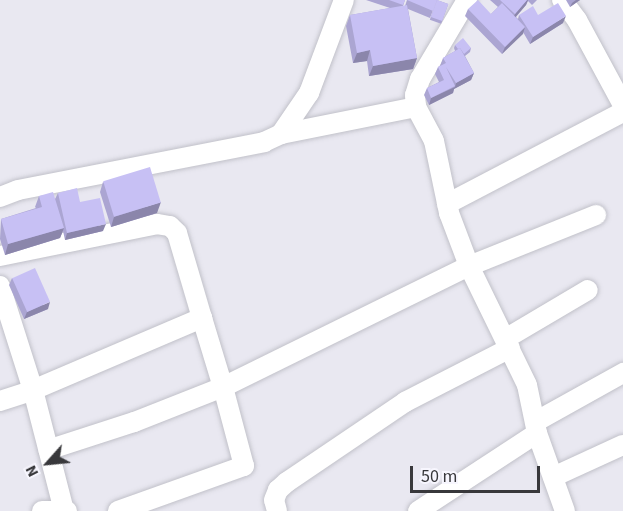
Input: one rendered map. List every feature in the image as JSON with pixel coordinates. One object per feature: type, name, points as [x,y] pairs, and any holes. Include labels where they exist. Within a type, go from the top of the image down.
[{"type":"street","points":[[281,134],[309,93],[344,0]]},
{"type":"street","points":[[467,0],[420,79],[415,95],[416,107],[434,141],[447,204],[469,266],[527,385],[536,427],[565,511]]},
{"type":"street","points":[[562,0],[577,20],[623,105]]},
{"type":"street","points":[[0,197],[18,189],[264,142],[281,134],[416,107]]},
{"type":"street","points":[[447,204],[623,112]]},
{"type":"street","points":[[48,450],[134,422],[223,387],[469,266],[596,215]]},
{"type":"street","points":[[0,256],[157,224],[170,226],[177,233],[244,466],[118,511]]},
{"type":"street","points":[[0,286],[33,390],[65,510],[42,511]]},
{"type":"street","points":[[277,511],[274,500],[278,490],[287,482],[405,402],[507,344],[588,290]]},
{"type":"street","points":[[0,401],[33,390],[202,318]]},
{"type":"street","points":[[417,511],[536,427],[623,373]]},
{"type":"street","points":[[552,477],[623,445]]},
{"type":"building","points":[[389,0],[405,0],[403,5]]},
{"type":"building","points":[[407,0],[437,0],[433,11]]},
{"type":"building","points":[[437,0],[448,4],[442,21],[431,17]]},
{"type":"building","points":[[478,0],[491,14],[502,3],[525,27],[505,47],[468,9]]},
{"type":"building","points":[[500,0],[527,0],[515,14]]},
{"type":"building","points":[[558,3],[566,16],[533,37],[519,15],[533,6],[538,15]]},
{"type":"building","points":[[407,5],[417,58],[373,66],[370,50],[357,53],[350,15]]},
{"type":"building","points":[[463,38],[471,48],[464,54],[455,45]]},
{"type":"building","points":[[460,48],[474,73],[456,83],[446,67],[455,86],[431,98],[427,88],[444,80],[438,67],[446,63],[443,58]]},
{"type":"building","points":[[150,167],[161,202],[114,217],[103,181]]},
{"type":"building","points":[[77,188],[80,202],[100,198],[106,224],[67,233],[58,193]]},
{"type":"building","points":[[53,192],[64,228],[8,244],[1,219],[42,207],[39,196]]},
{"type":"building","points":[[35,268],[50,302],[27,312],[12,278]]}]
